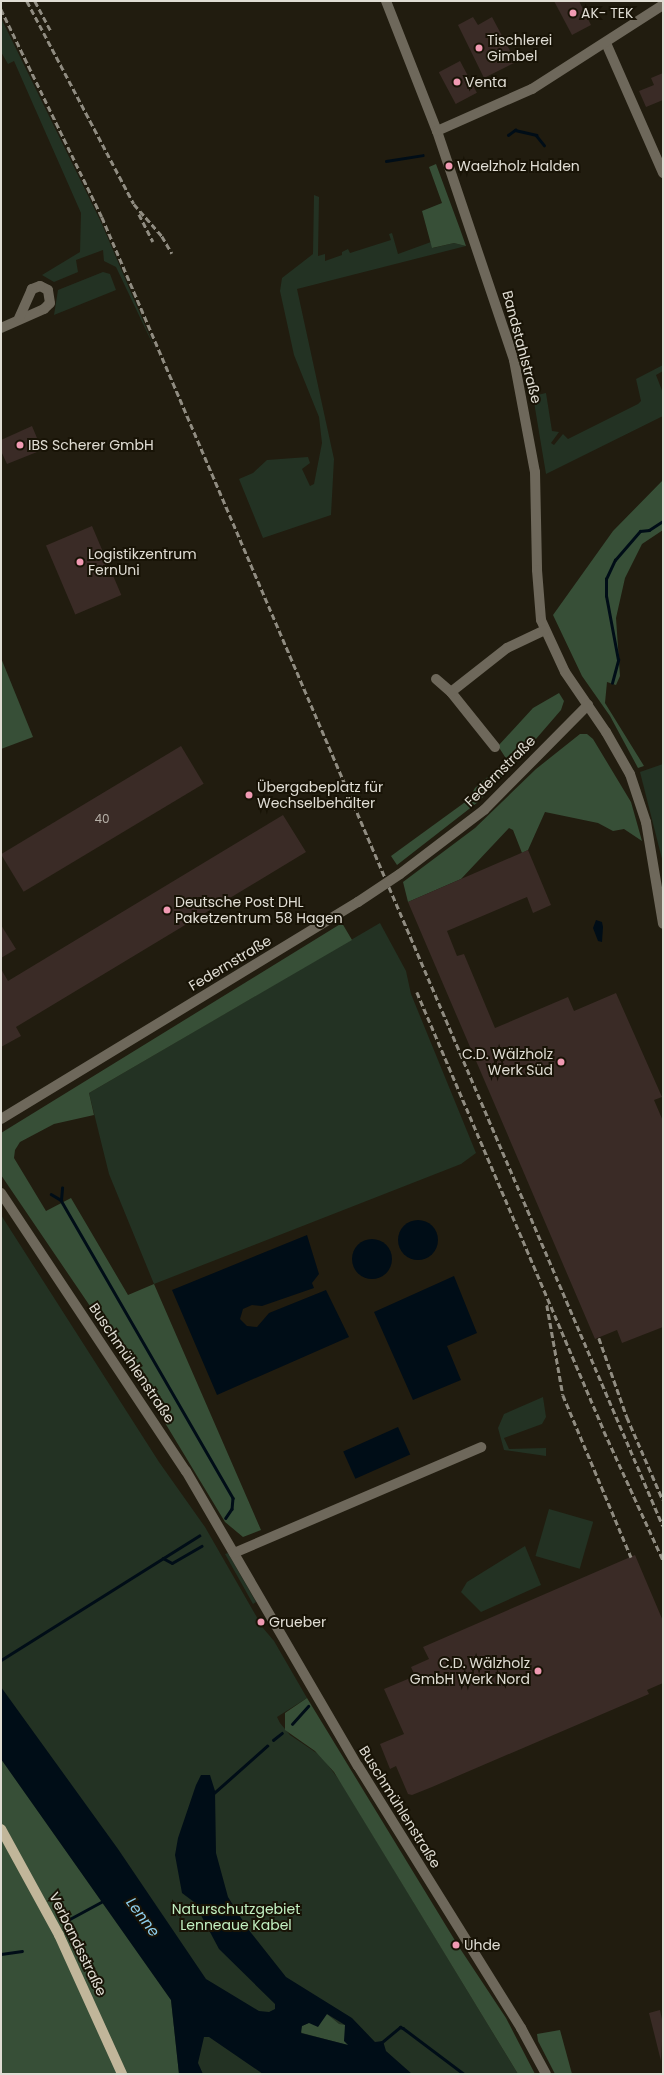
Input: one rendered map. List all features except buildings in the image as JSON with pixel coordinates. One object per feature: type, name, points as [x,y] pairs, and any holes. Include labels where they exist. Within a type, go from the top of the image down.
[{"type":"main road","name":"Verbandsstraße","points":[[1,1829],[59,1934],[122,2074]]},
{"type":"street","name":"Bandstahlstraße","points":[[386,1],[438,131],[501,315],[521,391],[535,472],[538,593],[545,630],[565,672],[588,705],[625,764],[638,795],[651,845],[663,924]]},
{"type":"street","points":[[438,131],[532,89],[606,43],[663,5]]},
{"type":"street","points":[[606,43],[663,173]]},
{"type":"street","points":[[1,328],[19,318]]},
{"type":"street","points":[[450,692],[507,648],[545,630]]},
{"type":"street","points":[[436,679],[450,692],[495,747]]},
{"type":"street","name":"Federnstraße","points":[[1,1119],[358,902],[400,874],[484,810],[588,705]]},
{"type":"street","name":"Buschmühlenstraße","points":[[1,1193],[162,1433],[358,1766],[521,2028],[546,2074]]},
{"type":"street","points":[[234,1553],[481,1446]]},
{"type":"green space","points":[[1,18],[101,222],[156,351],[116,267],[104,261],[103,250],[76,260],[78,272],[54,282],[42,275],[80,252],[81,213],[14,61],[8,64],[1,52]]},
{"type":"green space","points":[[436,164],[466,246],[454,243],[432,248],[422,211],[442,203],[429,167]]},
{"type":"green space","points":[[314,195],[319,197],[318,256],[325,254],[325,261],[342,255],[342,252],[348,249],[350,253],[391,240],[389,234],[392,233],[398,254],[431,242],[433,248],[454,243],[466,246],[297,289],[334,459],[331,515],[263,538],[239,479],[253,473],[267,460],[308,457],[310,463],[302,469],[310,486],[314,484],[322,443],[319,417],[294,355],[280,291],[282,278],[313,254]]},
{"type":"green space","points":[[103,272],[110,274],[116,290],[54,315],[58,290]]},
{"type":"green space","points":[[663,365],[663,371],[656,375],[663,393],[663,416],[546,474],[533,396],[546,393],[552,431],[559,432],[551,443],[554,445],[563,434],[568,439],[638,404],[641,401],[636,379]]},
{"type":"green space","points":[[663,480],[663,530],[642,544],[625,578],[616,618],[620,676],[616,685],[607,682],[605,703],[644,766],[638,768],[610,716],[582,676],[553,615],[613,531]]},
{"type":"green space","points":[[1,658],[33,737],[1,749]]},
{"type":"green space","points":[[559,693],[564,701],[561,710],[510,769],[478,802],[397,865],[391,856],[468,800],[475,788],[507,760],[498,746],[533,708]]},
{"type":"green space","points":[[580,734],[587,734],[593,739],[631,802],[642,841],[624,829],[613,831],[598,823],[545,812],[528,850],[522,853],[513,830],[509,828],[461,879],[408,902],[403,882],[475,828],[536,769]]},
{"type":"green space","points":[[663,764],[663,863],[640,772]]},
{"type":"green space","points":[[342,923],[352,940],[89,1093],[94,1115],[54,1124],[20,1142],[15,1150],[14,1158],[46,1211],[71,1198],[128,1295],[154,1284],[261,1530],[243,1537],[225,1522],[130,1365],[1,1175],[1,1133]]},
{"type":"green space","points":[[380,923],[406,971],[411,994],[476,1153],[461,1164],[154,1284],[109,1174],[89,1093]]},
{"type":"green space","name":"Naturschutzgebiet Lenneaue Kabel","points":[[1,1215],[159,1462],[205,1527],[263,1628],[274,1641],[307,1698],[277,1717],[280,1723],[290,1735],[321,1756],[340,1781],[518,2074],[136,2074],[1,1797]]},
{"type":"green space","points":[[543,1397],[546,1417],[542,1424],[504,1438],[509,1449],[546,1448],[546,1456],[504,1450],[498,1428],[504,1414]]},
{"type":"green space","points":[[549,1509],[593,1522],[580,1569],[535,1556]]},
{"type":"green space","points":[[525,1546],[541,1585],[481,1612],[461,1592],[467,1582]]},
{"type":"green space","points":[[228,1553],[256,1602],[253,1604],[225,1554]]},
{"type":"green space","points":[[307,1698],[459,1947],[506,2018],[535,2074],[518,2074],[334,1772],[315,1751],[285,1730],[285,1713]]},
{"type":"green space","points":[[1,1759],[171,2000],[179,2074],[1,2074]]},
{"type":"green space","points":[[327,2014],[339,2024],[345,2025],[348,2045],[302,2033],[299,2029],[302,2026]]},
{"type":"green space","points":[[560,2030],[572,2074],[555,2074],[538,2041],[537,2034]]},
{"type":"water","points":[[596,920],[602,922],[602,942],[598,941],[593,928]]},
{"type":"water","points":[[422,1220],[429,1223],[435,1229],[438,1240],[437,1248],[429,1257],[422,1260],[414,1260],[407,1257],[399,1248],[398,1236],[401,1229],[410,1221]]},
{"type":"water","points":[[307,1235],[319,1274],[312,1283],[314,1288],[262,1306],[252,1305],[243,1309],[240,1319],[247,1326],[257,1327],[269,1313],[326,1290],[349,1337],[217,1395],[172,1290]]},
{"type":"water","points":[[376,1239],[383,1242],[389,1248],[392,1259],[391,1267],[383,1276],[376,1279],[368,1279],[361,1276],[353,1267],[352,1255],[355,1248],[364,1240]]},
{"type":"water","points":[[454,1276],[477,1333],[447,1346],[461,1380],[413,1400],[374,1312]]},
{"type":"water","points":[[398,1427],[410,1454],[355,1479],[343,1451]]},
{"type":"water","name":"Lenne","points":[[1,1687],[118,1849],[206,1979],[259,2011],[269,2012],[275,2009],[275,2004],[219,1949],[194,1902],[182,1893],[175,1855],[178,1838],[196,1785],[201,1775],[210,1775],[215,1791],[216,1853],[228,1897],[248,1929],[286,1977],[352,2018],[375,2042],[383,2041],[386,2051],[412,2074],[263,2074],[209,2037],[204,2037],[198,2063],[203,2074],[179,2074],[171,2000],[1,1759]],"holes":[[[327,2014],[345,2025],[344,2041],[348,2045],[301,2033],[302,2026],[309,2023],[318,2027]]]},
{"type":"waterway","points":[[508,135],[515,130],[536,135],[544,145]]},
{"type":"waterway","points":[[386,161],[423,155]]},
{"type":"waterway","points":[[612,683],[618,660],[606,596],[606,579],[615,560],[640,531],[649,530],[663,521]]},
{"type":"waterway","points":[[61,1200],[62,1188]]},
{"type":"waterway","points":[[51,1194],[61,1200],[233,1498],[232,1509],[226,1518]]},
{"type":"waterway","points":[[1,1660],[199,1536]]},
{"type":"waterway","points":[[163,1558],[172,1563],[202,1546]]},
{"type":"waterway","points":[[292,1724],[308,1706]]},
{"type":"waterway","points":[[273,1740],[282,1733]]},
{"type":"waterway","points":[[214,1793],[267,1746]]},
{"type":"waterway","points":[[66,1921],[103,1901]]},
{"type":"waterway","points":[[1,1954],[22,1951]]},
{"type":"waterway","points":[[381,2043],[400,2027],[403,2028],[464,2074]]},
{"type":"railway","points":[[27,1],[134,204],[162,236],[172,253]]},
{"type":"railway","points":[[35,1],[51,31]]},
{"type":"railway","points":[[1,9],[102,217],[663,1526]]},
{"type":"railway","points":[[139,214],[153,242]]},
{"type":"railway","points":[[417,992],[604,1431],[663,1560]]},
{"type":"railway","points":[[547,1305],[563,1395],[631,1557]]},
{"type":"railway","points":[[599,1338],[627,1417],[663,1500]]},
{"type":"place","name":"AK- TEK","points":[[573,13]]},
{"type":"place","name":"Tischlerei Gimbel","points":[[479,48]]},
{"type":"place","name":"Venta","points":[[457,82]]},
{"type":"place","name":"Waelzholz Halden","points":[[449,166]]},
{"type":"place","name":"IBS Scherer GmbH","points":[[20,445]]},
{"type":"place","name":"Logistikzentrum FernUni","points":[[80,562]]},
{"type":"place","name":"Übergabeplatz für Wechselbehälter","points":[[249,795]]},
{"type":"place","name":"Deutsche Post DHL Paketzentrum 58 Hagen","points":[[167,910]]},
{"type":"place","name":"C.D. Wälzholz Werk Süd","points":[[561,1062]]},
{"type":"place","name":"Grueber","points":[[261,1622]]},
{"type":"place","name":"C.D. Wälzholz GmbH Werk Nord","points":[[538,1671]]},
{"type":"place","name":"Uhde","points":[[456,1945]]}]
